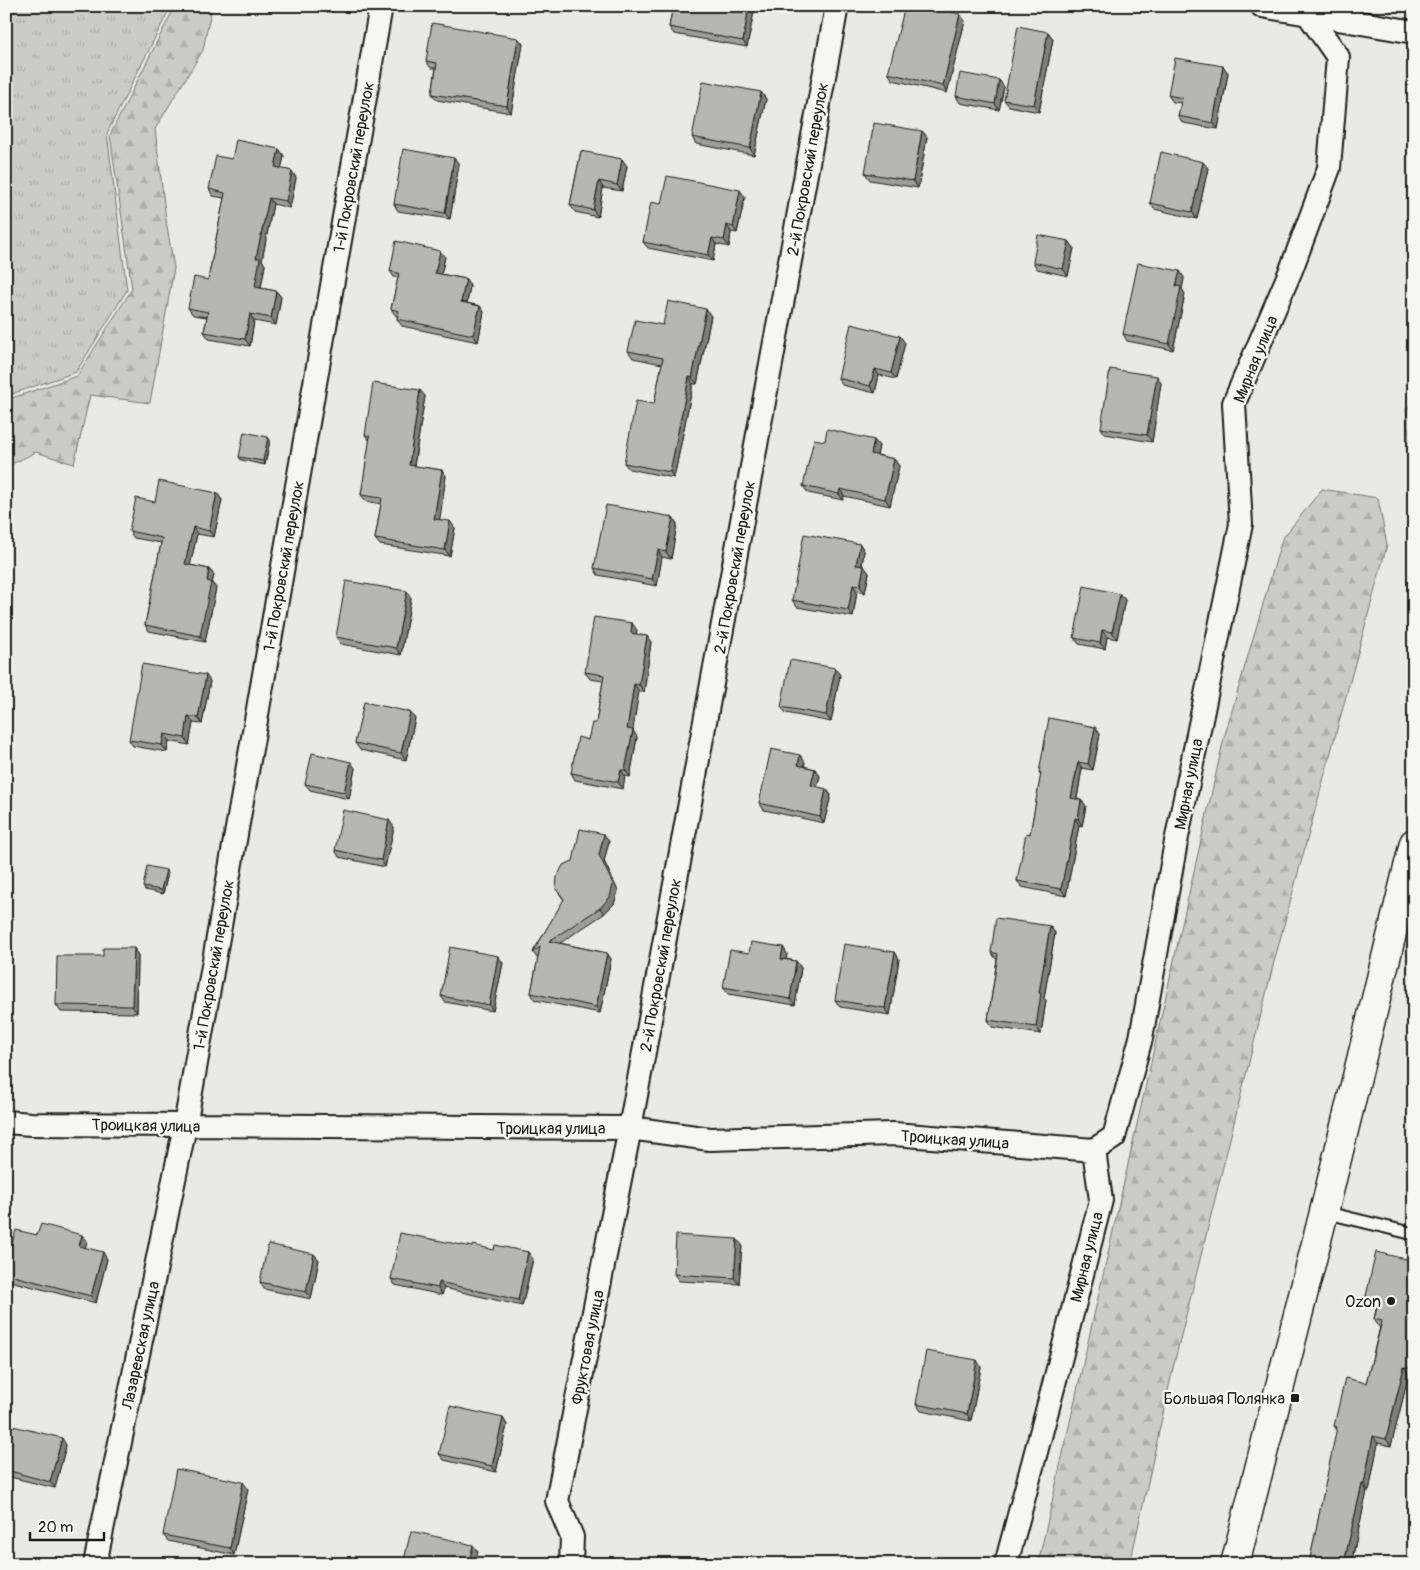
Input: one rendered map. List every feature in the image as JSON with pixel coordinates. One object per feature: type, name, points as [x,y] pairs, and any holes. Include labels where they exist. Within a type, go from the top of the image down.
[{"type":"street","name":"1-й Покровский переулок","points":[[185,1126],[381,6]]},
{"type":"street","name":"2-й Покровский переулок","points":[[630,1128],[837,6]]},
{"type":"street","points":[[1262,6],[1308,10],[1414,32]]},
{"type":"street","name":"Мирная улица","points":[[1006,1564],[1101,1200],[1094,1150],[1114,1137],[1141,1038],[1176,842],[1240,524],[1234,403],[1291,270],[1330,168],[1338,57],[1308,10]]},
{"type":"street","points":[[1235,1564],[1324,1212],[1414,843]]},
{"type":"street","name":"Троицкая улица","points":[[6,1122],[185,1126],[630,1128],[710,1139],[894,1134],[1094,1150]]},
{"type":"street","name":"Лазаревская улица","points":[[95,1564],[185,1126]]},
{"type":"street","name":"Фруктовая улица","points":[[571,1564],[572,1537],[557,1501],[630,1128]]},
{"type":"lane","points":[[1324,1212],[1414,1234]]},
{"type":"green space","points":[[6,6],[171,6],[107,133],[127,290],[76,372],[6,396]]},
{"type":"green space","points":[[175,6],[212,6],[203,50],[155,129],[174,268],[150,403],[90,395],[74,464],[36,452],[6,467],[6,400],[77,376],[132,289],[110,135]]},
{"type":"green space","points":[[1414,400],[1414,455],[1410,455],[1406,409]]},
{"type":"green space","points":[[1322,489],[1378,498],[1387,545],[1275,958],[1173,1368],[1130,1564],[1038,1564],[1224,738],[1282,539]]},
{"type":"building","points":[[673,6],[749,6],[743,41],[669,27]]},
{"type":"building","points":[[905,6],[926,6],[960,14],[943,86],[888,73]]},
{"type":"building","points":[[432,23],[518,38],[507,106],[432,94],[437,63],[426,61]]},
{"type":"building","points":[[1018,26],[1048,32],[1034,105],[1004,100]]},
{"type":"building","points":[[1175,58],[1223,66],[1213,123],[1178,116],[1182,98],[1168,95]]},
{"type":"building","points":[[960,73],[999,80],[995,104],[956,96]]},
{"type":"building","points":[[703,81],[761,92],[750,148],[692,137]]},
{"type":"building","points":[[874,123],[922,131],[913,181],[865,173]]},
{"type":"building","points":[[236,140],[279,149],[275,167],[292,171],[286,201],[269,198],[256,258],[260,258],[255,287],[276,291],[271,318],[250,314],[245,339],[204,332],[208,312],[188,308],[194,277],[208,280],[225,193],[209,189],[216,156],[232,159]]},
{"type":"building","points":[[403,149],[454,158],[445,213],[394,204]]},
{"type":"building","points":[[581,151],[622,159],[617,185],[599,181],[593,210],[570,205]]},
{"type":"building","points":[[1161,152],[1203,162],[1192,212],[1150,203]]},
{"type":"building","points":[[667,176],[740,190],[733,227],[727,225],[724,240],[712,238],[708,255],[643,242],[651,202],[661,204]]},
{"type":"building","points":[[1038,235],[1069,241],[1063,269],[1033,262]]},
{"type":"building","points":[[396,241],[440,251],[435,273],[466,279],[461,302],[480,306],[473,335],[397,319],[399,311],[391,309],[399,273],[390,271]]},
{"type":"building","points":[[1138,263],[1180,271],[1176,286],[1181,287],[1169,344],[1123,334]]},
{"type":"building","points":[[668,301],[706,309],[692,378],[689,377],[670,472],[624,463],[636,401],[654,404],[663,358],[628,351],[635,320],[663,325]]},
{"type":"building","points":[[851,324],[900,336],[891,373],[875,369],[870,386],[838,378]]},
{"type":"building","points":[[1110,369],[1157,376],[1147,435],[1101,428]]},
{"type":"building","points":[[373,383],[420,390],[409,465],[442,470],[434,519],[450,521],[445,550],[375,539],[382,498],[361,495],[370,436],[365,435]]},
{"type":"building","points":[[827,429],[874,440],[871,454],[894,459],[885,499],[840,489],[839,494],[803,486],[814,439],[825,441]]},
{"type":"building","points":[[244,432],[268,437],[263,461],[239,457]]},
{"type":"building","points":[[159,481],[217,493],[209,531],[193,527],[185,564],[209,569],[207,581],[211,582],[200,636],[145,625],[162,538],[129,531],[136,498],[155,502]]},
{"type":"building","points":[[606,505],[673,517],[666,552],[658,550],[652,579],[594,568]]},
{"type":"building","points":[[804,534],[860,544],[856,565],[864,566],[860,586],[853,585],[848,610],[792,600]]},
{"type":"building","points":[[346,581],[407,591],[396,648],[336,637]]},
{"type":"building","points":[[1084,586],[1120,594],[1112,632],[1102,630],[1100,643],[1074,638]]},
{"type":"building","points":[[594,617],[632,623],[631,633],[647,636],[639,685],[634,684],[627,729],[633,730],[625,770],[621,770],[618,782],[571,773],[578,737],[588,740],[592,723],[596,723],[604,675],[585,672]]},
{"type":"building","points":[[790,660],[835,668],[826,715],[781,707]]},
{"type":"building","points":[[142,664],[206,675],[198,718],[188,716],[185,738],[164,734],[162,745],[129,740]]},
{"type":"building","points":[[364,702],[410,712],[401,753],[355,743]]},
{"type":"building","points":[[1049,718],[1095,727],[1088,764],[1078,762],[1071,798],[1081,800],[1078,819],[1075,818],[1061,889],[1017,881],[1026,833],[1030,834]]},
{"type":"building","points":[[771,749],[800,755],[798,765],[815,769],[811,785],[826,789],[820,817],[759,803]]},
{"type":"building","points":[[312,753],[351,762],[344,792],[305,784]]},
{"type":"building","points":[[343,810],[389,820],[381,860],[335,850]]},
{"type":"building","points":[[580,829],[604,834],[599,855],[613,884],[610,897],[600,908],[549,941],[607,953],[596,1007],[531,993],[540,947],[533,952],[564,899],[556,889],[557,877],[563,865],[573,861]]},
{"type":"building","points":[[147,866],[166,870],[161,890],[143,887]]},
{"type":"building","points":[[996,918],[1050,926],[1039,993],[1041,993],[1036,1027],[988,1020],[998,954],[991,952]]},
{"type":"building","points":[[751,942],[783,947],[781,959],[796,961],[790,999],[723,987],[730,950],[749,953]]},
{"type":"building","points":[[844,944],[895,952],[885,1008],[835,1000]]},
{"type":"building","points":[[450,947],[498,956],[489,1005],[441,996]]},
{"type":"building","points":[[103,948],[134,948],[132,1006],[56,1005],[57,956],[103,956]]},
{"type":"building","points":[[41,1224],[82,1235],[79,1246],[103,1252],[91,1296],[6,1274],[6,1241],[12,1243],[16,1230],[37,1235]]},
{"type":"building","points":[[400,1233],[472,1247],[473,1245],[494,1250],[495,1245],[528,1252],[518,1300],[439,1282],[438,1288],[391,1279]]},
{"type":"building","points":[[676,1235],[737,1239],[734,1278],[674,1274]]},
{"type":"building","points":[[268,1244],[314,1254],[306,1292],[260,1282]]},
{"type":"building","points":[[1376,1252],[1414,1261],[1414,1369],[1404,1367],[1386,1439],[1373,1436],[1364,1484],[1362,1484],[1342,1564],[1309,1564],[1337,1427],[1334,1426],[1345,1378],[1366,1383],[1382,1321],[1374,1319],[1379,1300],[1366,1296]]},
{"type":"building","points":[[926,1351],[977,1360],[967,1414],[916,1404]]},
{"type":"building","points":[[450,1406],[503,1418],[492,1466],[439,1454]]},
{"type":"building","points":[[13,1426],[62,1438],[50,1482],[6,1470],[6,1451]]},
{"type":"building","points":[[176,1469],[243,1482],[230,1548],[163,1535]]},
{"type":"building","points":[[411,1531],[473,1545],[469,1564],[403,1564]]},
{"type":"place","name":"Ozon","points":[[1391,1301]]},
{"type":"place","name":"Большая Полянка","points":[[1295,1398]]}]
